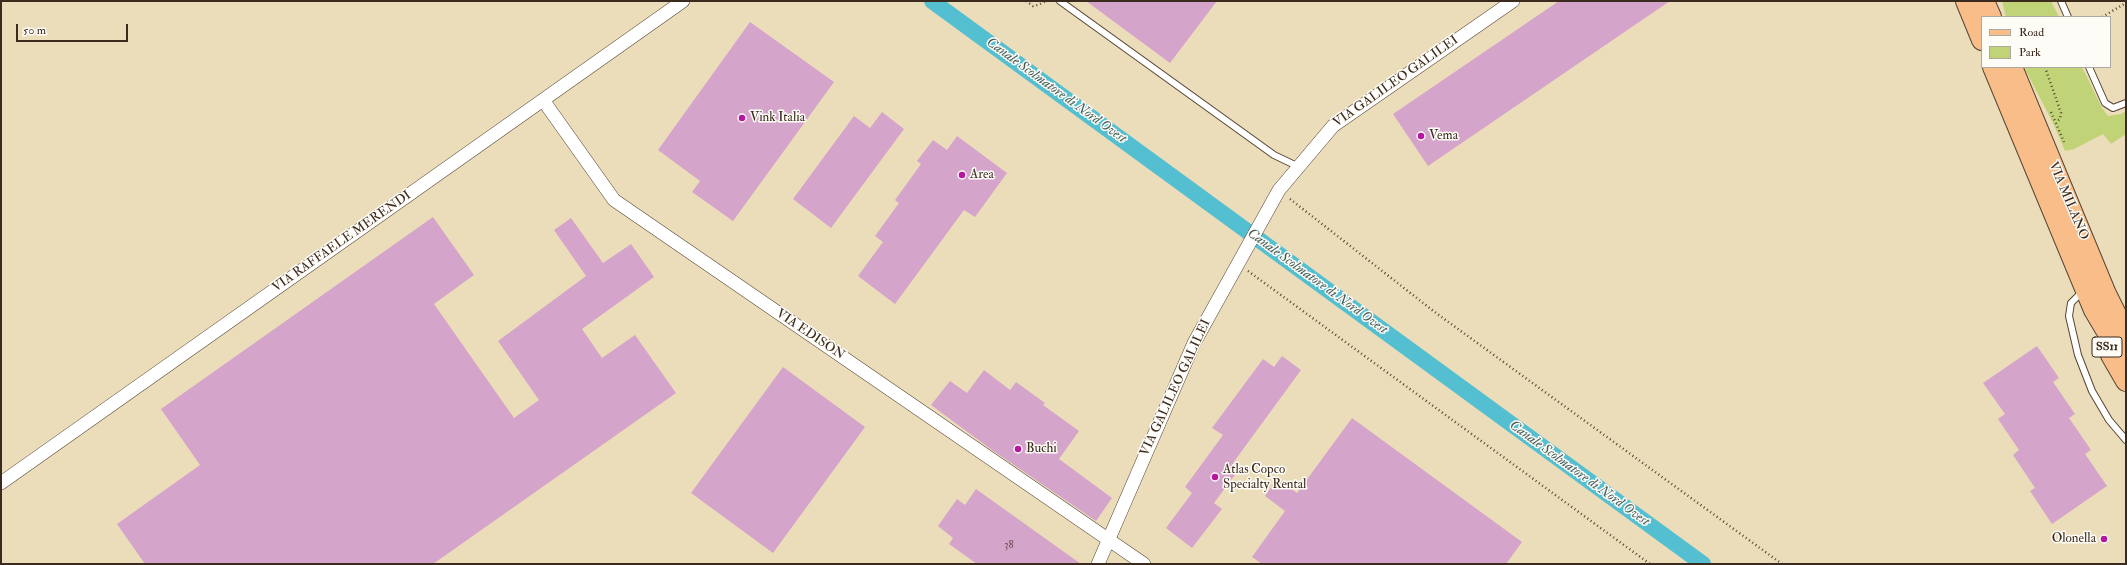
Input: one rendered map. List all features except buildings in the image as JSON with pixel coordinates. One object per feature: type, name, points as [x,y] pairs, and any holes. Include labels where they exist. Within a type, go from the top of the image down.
[{"type":"main road","points":[[1966,1],[1981,38]]},
{"type":"main road","points":[[1984,1],[1992,16]]},
{"type":"main road","name":"VIA MILANO","points":[[1993,68],[2094,310],[2126,364]]},
{"type":"main road","name":"VIA MILANO","points":[[2012,68],[2106,294],[2126,334]]},
{"type":"main road","name":"VIA MILANO","points":[[2094,310],[2096,323],[2104,342],[2126,381]]},
{"type":"street","name":"VIA RAFFAELE MERENDI","points":[[1,483],[683,1]]},
{"type":"street","name":"VIA GALILEO GALILEI","points":[[1098,564],[1194,343],[1277,195],[1332,126],[1513,1]]},
{"type":"street","name":"VIA EDISON","points":[[543,100],[614,200],[1144,564]]},
{"type":"lane","points":[[1060,1],[1274,155],[1299,167]]},
{"type":"lane","points":[[1988,1],[1992,16]]},
{"type":"lane","points":[[2061,1],[2068,16]]},
{"type":"lane","points":[[2089,68],[2105,103],[2113,108],[2126,103]]},
{"type":"lane","points":[[2085,288],[2071,303],[2069,316],[2078,355],[2099,403],[2109,420],[2126,440]]},
{"type":"path","points":[[1026,1],[1033,6],[1046,1]]},
{"type":"path","points":[[2104,16],[2126,3]]},
{"type":"path","points":[[2045,68],[2061,113],[2060,119],[2056,122]]},
{"type":"path","points":[[1277,195],[1436,313],[1782,564]]},
{"type":"path","points":[[1241,259],[1650,564]]},
{"type":"green space","points":[[2002,1],[2051,1],[2058,16],[2006,16]]},
{"type":"green space","points":[[2025,68],[2082,68],[2102,108],[2108,116],[2121,114],[2126,111],[2126,134],[2111,144],[2103,134],[2074,149],[2065,151],[2054,125]]},
{"type":"waterway","name":"Canale Scolmatore di Nord Ovest","points":[[932,1],[1703,564]]},
{"type":"place","name":"Vink Italia","points":[[742,118]]},
{"type":"place","name":"Vema","points":[[1421,136]]},
{"type":"place","name":"Area","points":[[962,175]]},
{"type":"place","name":"Buchi","points":[[1018,449]]},
{"type":"place","name":"Atlas Copco Specialty Rental","points":[[1215,477]]},
{"type":"place","name":"Olonella","points":[[2104,539]]}]
